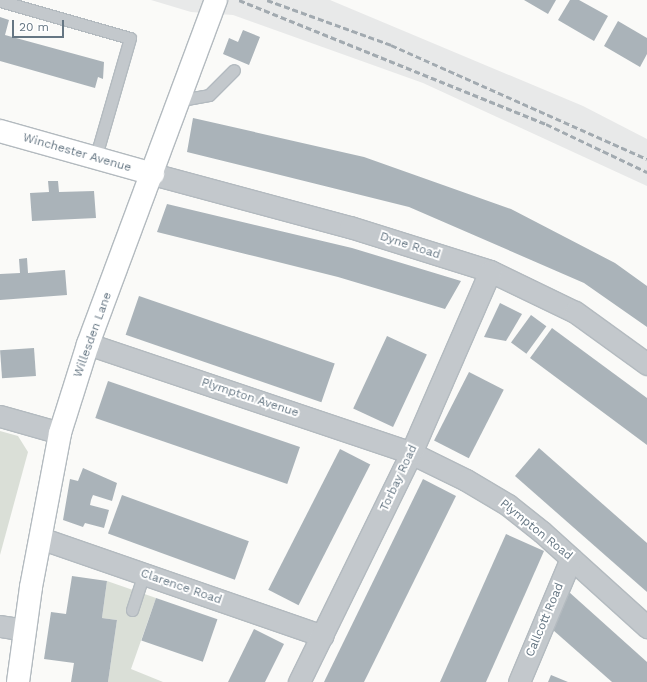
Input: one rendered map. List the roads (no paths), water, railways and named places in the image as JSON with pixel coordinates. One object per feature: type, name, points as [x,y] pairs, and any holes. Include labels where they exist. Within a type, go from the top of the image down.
[{"type":"main road","name":"Willesden Lane","points":[[18,682],[40,538],[60,433],[88,344],[181,100],[216,0]]},
{"type":"main road","name":"Winchester Avenue","points":[[0,131],[95,159],[153,174]]},
{"type":"street","name":"Dyne Road","points":[[153,174],[350,227],[490,271],[575,312],[647,364]]},
{"type":"street","name":"Torbay Road","points":[[300,682],[411,453],[490,271]]},
{"type":"street","name":"Plympton Avenue","points":[[88,344],[411,453]]},
{"type":"street","points":[[0,416],[60,433]]},
{"type":"street","name":"Plympton Road","points":[[411,453],[508,505],[571,558],[647,627]]},
{"type":"street","name":"Clarence Road","points":[[40,538],[323,636]]},
{"type":"street","name":"Callcott Road","points":[[519,682],[571,558]]},
{"type":"street","points":[[0,626],[25,630]]},
{"type":"lane","points":[[0,1],[130,38],[95,159]]},
{"type":"lane","points":[[181,100],[209,95],[234,70]]},
{"type":"lane","points":[[132,610],[144,574]]},
{"type":"railway","points":[[239,0],[546,124],[647,172]]},
{"type":"railway","points":[[267,0],[391,45],[647,159]]}]
